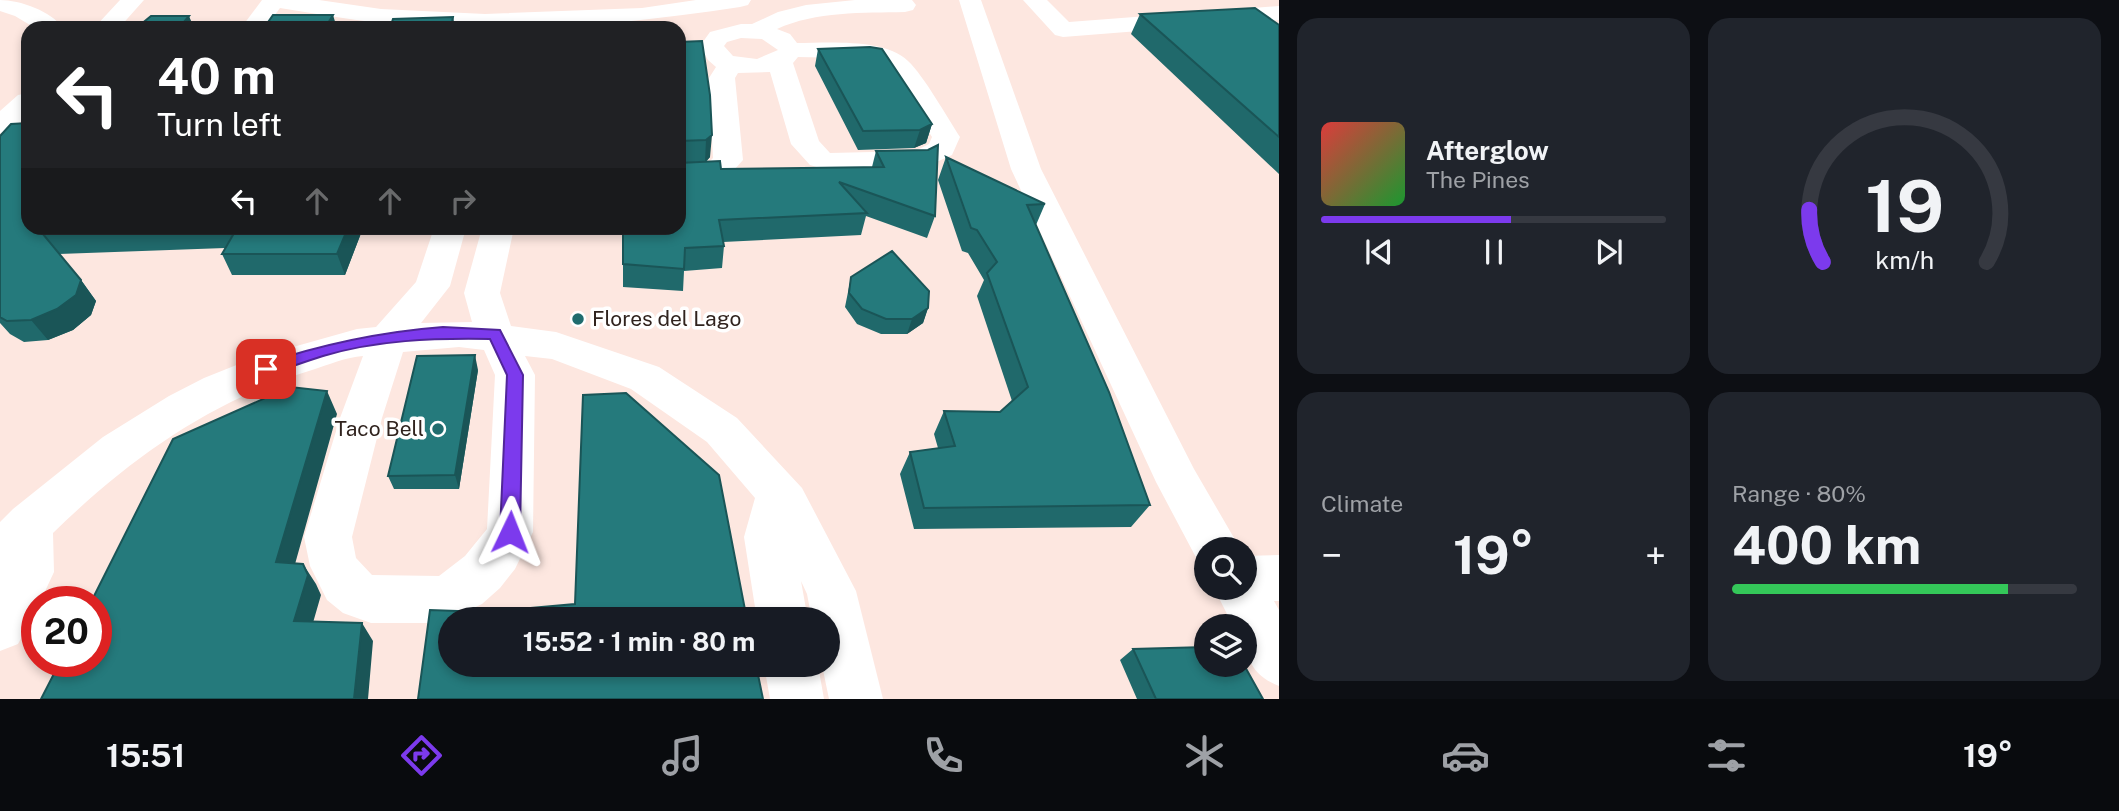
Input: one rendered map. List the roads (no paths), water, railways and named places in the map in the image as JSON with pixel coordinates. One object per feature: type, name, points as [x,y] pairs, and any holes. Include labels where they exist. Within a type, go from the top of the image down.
[{"type":"street","points":[[113,21],[133,0]]},
{"type":"street","points":[[258,21],[274,0],[368,21]]},
{"type":"street","points":[[514,21],[642,15],[740,0],[751,22],[747,31]]},
{"type":"street","points":[[970,0],[1026,169],[1178,482],[1210,537]]},
{"type":"street","points":[[1034,0],[1063,30],[1279,13]]},
{"type":"street","points":[[0,4],[23,11],[39,21]]},
{"type":"street","points":[[686,174],[714,174],[723,168],[728,160],[722,78],[711,51],[718,37],[837,6],[905,5]]},
{"type":"street","points":[[706,7],[747,31],[783,40],[785,56],[805,144],[820,159],[833,163],[921,160],[942,149],[946,137],[899,66],[892,61],[867,52],[785,56],[757,67],[711,51]]},
{"type":"street","points":[[615,21],[642,15]]},
{"type":"street","points":[[0,125],[21,107]]},
{"type":"street","points":[[448,235],[432,286],[389,337],[361,418],[328,537],[328,552],[340,579],[369,599],[440,599],[465,587],[486,570],[500,552],[510,532],[515,375],[495,334],[482,293],[496,235]]},
{"type":"street","points":[[0,626],[30,572],[15,539],[50,503],[118,448],[186,405],[255,373],[323,350],[389,337],[443,332],[495,334],[546,341],[596,356],[644,376],[689,404],[731,439],[770,482],[804,533],[831,594],[852,665],[856,699]]},
{"type":"street","points":[[778,495],[768,537],[781,607]]},
{"type":"street","points":[[1257,579],[1279,578]]},
{"type":"street","points":[[1246,600],[1279,660]]},
{"type":"street","points":[[793,677],[797,699]]},
{"type":"place","name":"Flores del Lago","points":[[578,319]]},
{"type":"place","name":"Taco Bell","points":[[438,429]]}]
